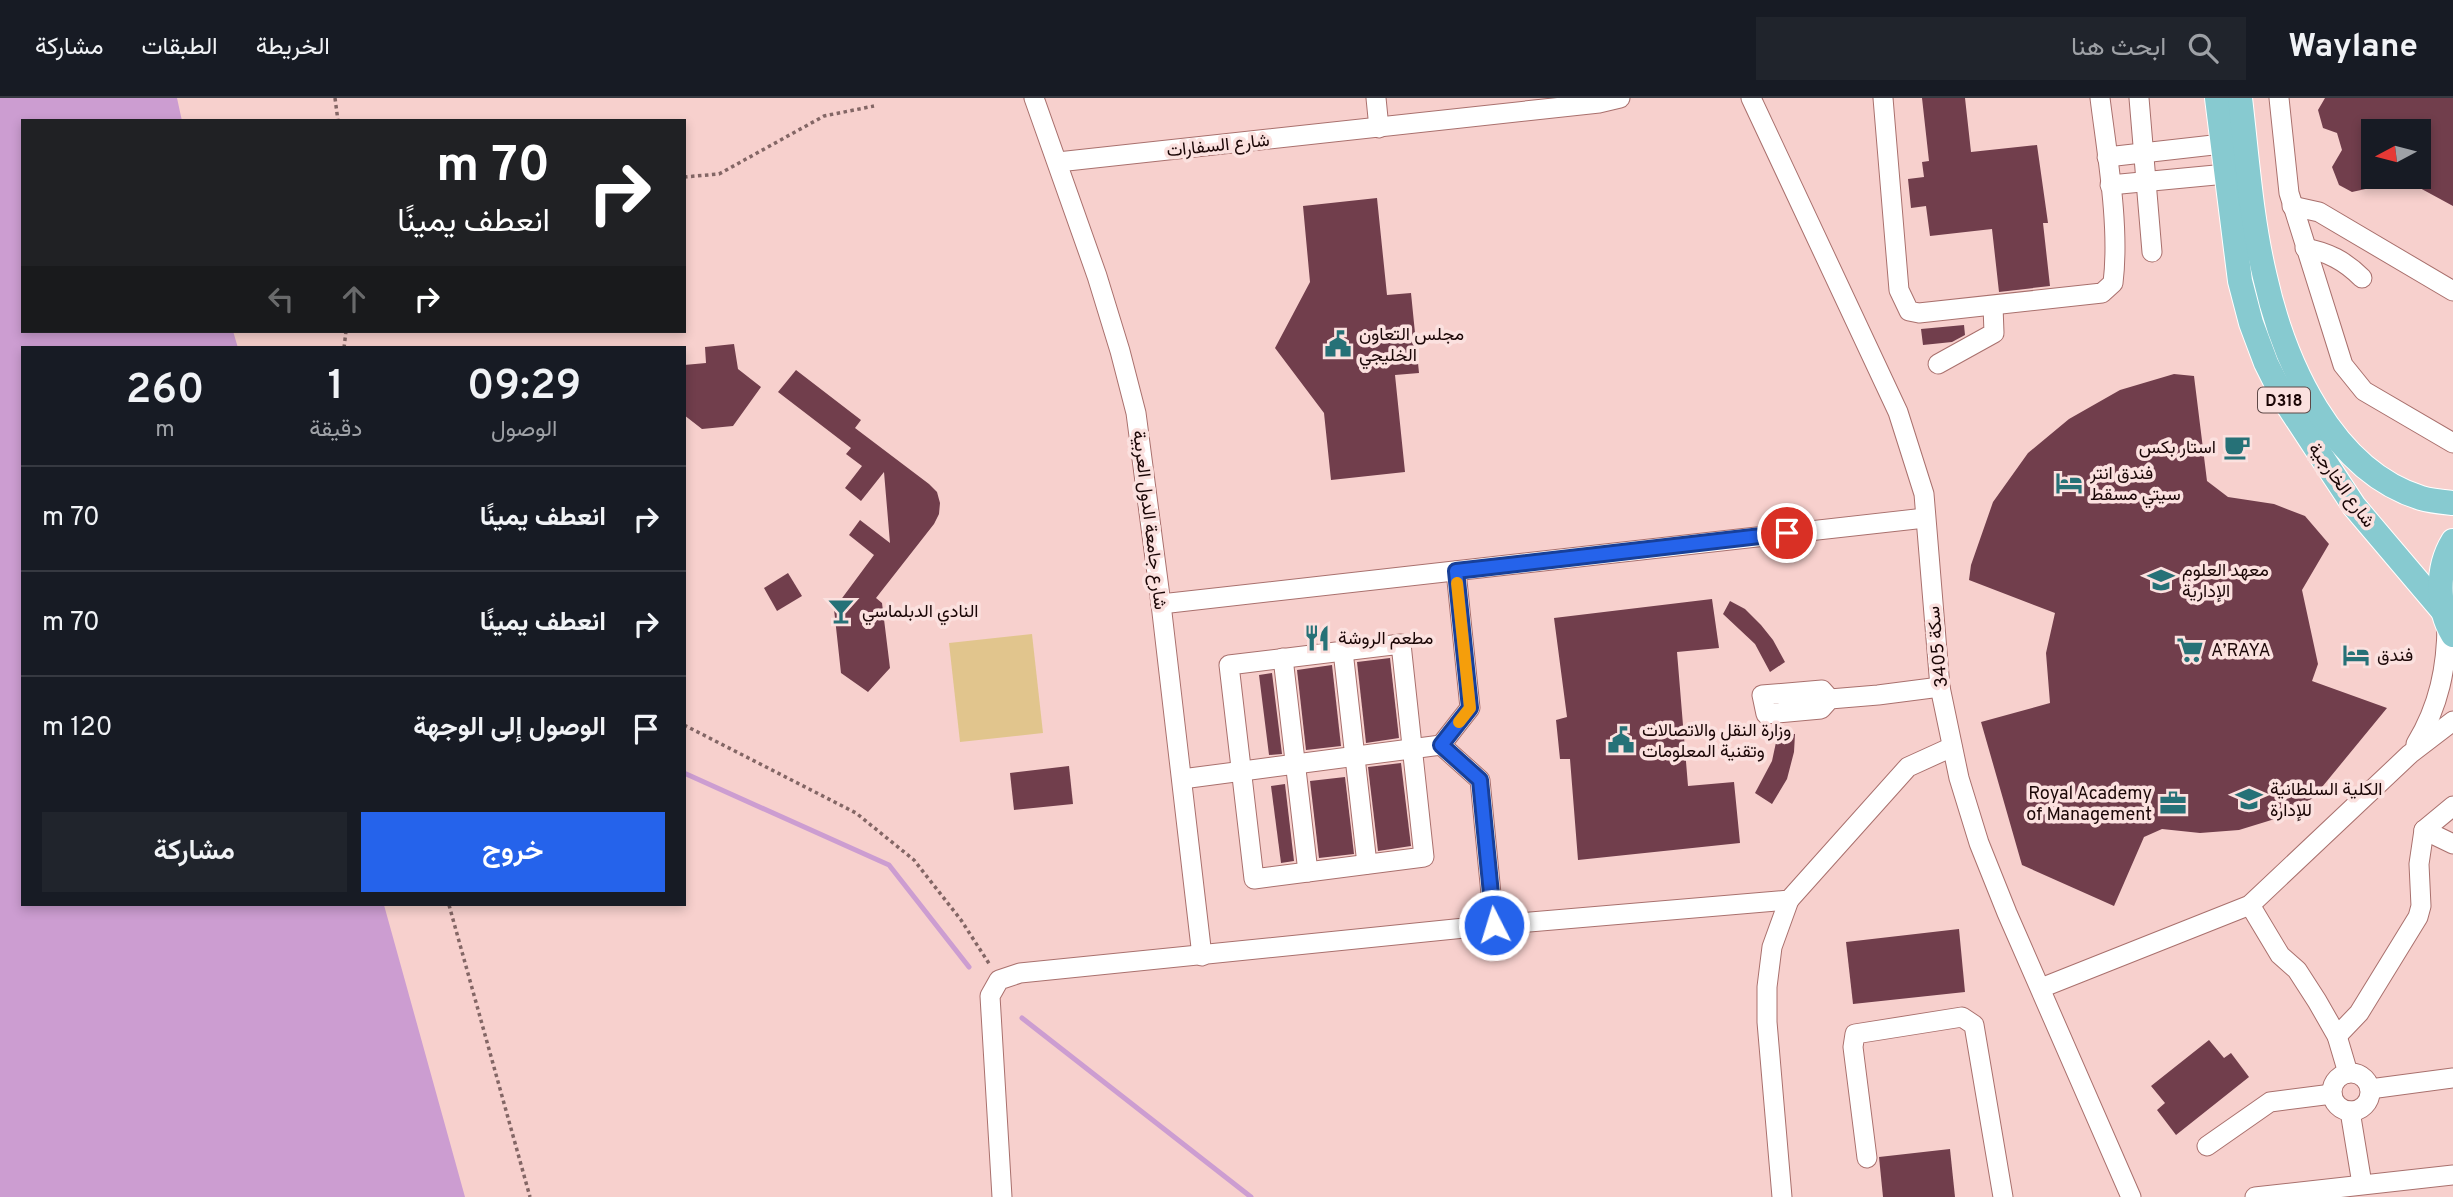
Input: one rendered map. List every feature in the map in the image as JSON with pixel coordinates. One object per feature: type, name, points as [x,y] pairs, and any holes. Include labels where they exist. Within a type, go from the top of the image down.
[{"type":"main road","name":"شارع الخارجية","points":[[2217,98],[2240,281],[2251,323],[2275,382],[2354,506],[2448,623]]},
{"type":"main road","name":"شارع الخارجية","points":[[2240,98],[2264,277],[2290,354],[2307,391],[2352,456],[2384,482],[2422,498],[2453,503]]},
{"type":"main road","points":[[2448,623],[2440,590],[2442,568],[2453,541]]},
{"type":"street","name":"شارع جامعة الدول العربية","points":[[1034,98],[1109,314],[1136,413],[1202,956]]},
{"type":"street","points":[[1376,98],[1379,128]]},
{"type":"street","name":"شارع السفارات","points":[[1058,162],[1599,103],[1620,98]]},
{"type":"street","name":"سكة 3405","points":[[1751,98],[1898,412],[1924,494],[1940,687],[1952,747],[1979,843],[2131,1197]]},
{"type":"street","points":[[1883,98],[1899,290],[1909,310],[1919,313],[2102,293],[2113,283],[2115,265],[2110,185],[2100,98]]},
{"type":"street","points":[[2138,98],[2152,252]]},
{"type":"street","points":[[2278,98],[2292,206],[2338,355],[2356,383],[2373,398],[2453,443]]},
{"type":"street","points":[[2107,157],[2222,144]]},
{"type":"street","points":[[2110,185],[2226,174]]},
{"type":"street","points":[[2292,206],[2319,212],[2453,291]]},
{"type":"street","points":[[2305,248],[2318,250],[2342,261],[2362,278],[2343,272],[2313,276]]},
{"type":"street","points":[[1938,365],[1994,333],[1993,306]]},
{"type":"street","points":[[1161,604],[1925,518]]},
{"type":"street","points":[[1182,779],[1441,745],[1470,708],[1456,571]]},
{"type":"street","points":[[2410,754],[2435,705],[2445,665],[2448,623]]},
{"type":"street","points":[[1401,644],[1424,857],[1254,879],[1229,665],[1283,658],[1401,644]]},
{"type":"street","points":[[1343,651],[1367,864]]},
{"type":"street","points":[[1283,658],[1308,872]]},
{"type":"street","points":[[1830,699],[1940,687]]},
{"type":"street","points":[[2040,988],[2250,905],[2410,754],[2453,721]]},
{"type":"street","points":[[1441,745],[1480,780],[1494,925]]},
{"type":"street","points":[[1782,1197],[1767,987],[1772,947],[1789,900],[1908,767],[1952,747]]},
{"type":"street","points":[[2337,1036],[2359,1013],[2418,917],[2421,906],[2419,863],[2424,830],[2453,806]]},
{"type":"street","points":[[2424,830],[2453,844]]},
{"type":"street","points":[[1002,1197],[990,996],[999,980],[1020,973],[1494,925],[1789,900]]},
{"type":"street","points":[[2250,905],[2280,955],[2297,970],[2337,1036],[2348,1073]]},
{"type":"street","points":[[1867,1158],[1853,1047],[1854,1034],[1962,1017],[1974,1025],[2003,1197]]},
{"type":"street","points":[[2348,1073],[2363,1077],[2370,1089],[2366,1103],[2350,1111],[2338,1106],[2332,1094],[2335,1081],[2348,1073]]},
{"type":"street","points":[[2370,1089],[2453,1078]]},
{"type":"street","points":[[2207,1146],[2270,1102],[2332,1094]]},
{"type":"street","points":[[2350,1111],[2361,1185]]},
{"type":"street","points":[[2255,1197],[2453,1175]]},
{"type":"path","points":[[335,98],[338,119]]},
{"type":"path","points":[[686,177],[719,174],[824,116],[874,106]]},
{"type":"path","points":[[686,726],[856,813],[914,860],[961,920],[999,980]]},
{"type":"path","points":[[449,906],[530,1197]]},
{"type":"shaded area","points":[[0,98],[177,98],[182,119],[21,119],[21,333],[234,333],[237,346],[21,346],[21,906],[384,906],[465,1197],[0,1197]]},
{"type":"shaded area","points":[[1032,634],[1043,733],[960,742],[949,643]]},
{"type":"building","points":[[1922,98],[1965,98],[1971,152],[2037,145],[2048,223],[2043,223],[2050,286],[1999,292],[1992,229],[1930,236],[1926,206],[1911,208],[1908,179],[1924,177],[1922,162],[1929,161]]},
{"type":"building","points":[[2325,98],[2453,98],[2453,206],[2422,189],[2431,189],[2431,119],[2361,119],[2361,189],[2366,189],[2352,192],[2339,185],[2332,167],[2342,150],[2337,133],[2323,128],[2318,110]]},
{"type":"building","points":[[1377,198],[1387,295],[1411,293],[1419,373],[1395,375],[1405,472],[1331,480],[1324,413],[1275,348],[1310,282],[1303,206]]},
{"type":"building","points":[[1964,325],[1965,335],[1952,342],[1923,345],[1921,329]]},
{"type":"building","points":[[734,344],[738,369],[761,387],[733,426],[702,429],[686,417],[686,365],[706,363],[705,347]]},
{"type":"building","points":[[796,370],[861,420],[855,428],[929,484],[937,492],[940,503],[934,524],[876,598],[882,603],[890,668],[868,692],[841,673],[834,609],[874,555],[849,535],[860,520],[890,543],[884,472],[861,501],[845,488],[862,466],[846,454],[851,448],[778,392]]},
{"type":"building","points":[[2174,374],[2194,376],[2207,481],[2228,497],[2274,504],[2305,516],[2329,544],[2302,590],[2318,664],[2312,681],[2387,708],[2313,798],[2278,818],[2239,830],[2200,833],[2162,829],[2144,837],[2114,906],[2022,865],[1981,722],[2050,703],[2046,653],[2055,613],[1969,580],[1971,565],[1993,502],[2028,453],[2069,419],[2120,390]]},
{"type":"building","points":[[788,573],[802,596],[777,611],[764,588]]},
{"type":"building","name":"وزارة النقل والاتصالات وتقنية المعلومات","points":[[1712,599],[1719,648],[1677,652],[1688,786],[1734,782],[1740,843],[1578,860],[1570,759],[1560,759],[1556,720],[1567,717],[1554,618]]},
{"type":"building","points":[[1730,601],[1745,609],[1761,625],[1785,662],[1770,672],[1755,644],[1723,614]]},
{"type":"building","points":[[1390,658],[1399,738],[1366,743],[1357,662]]},
{"type":"building","points":[[1332,665],[1341,746],[1306,750],[1297,670]]},
{"type":"building","points":[[1272,673],[1282,754],[1269,755],[1259,675]]},
{"type":"building","points":[[1778,733],[1795,734],[1794,752],[1787,779],[1772,804],[1755,793],[1772,761]]},
{"type":"building","points":[[1401,763],[1411,846],[1378,851],[1368,767]]},
{"type":"building","points":[[1069,766],[1073,804],[1014,810],[1010,773]]},
{"type":"building","points":[[1345,777],[1354,854],[1319,858],[1310,781]]},
{"type":"building","points":[[1285,784],[1294,861],[1281,863],[1271,786]]},
{"type":"building","points":[[1959,929],[1965,992],[1853,1004],[1846,942]]},
{"type":"building","points":[[2209,1040],[2224,1058],[2231,1053],[2249,1077],[2176,1135],[2157,1110],[2165,1103],[2151,1086]]},
{"type":"building","points":[[1950,1149],[1955,1197],[1883,1197],[1879,1157]]},
{"type":"waterway","points":[[686,774],[889,865],[969,967]]},
{"type":"waterway","points":[[1022,1018],[1251,1197]]},
{"type":"slow traffic","points":[[1457,583],[1470,708],[1459,722]]},
{"type":"place","name":"مجلس التعاون الخليجي","points":[[1338,344]]},
{"type":"place","name":"استار بكس","points":[[2237,447]]},
{"type":"place","name":"فندق انتر سيتي مسقط","points":[[2069,483]]},
{"type":"place","name":"معهد العلوم الإدارية","points":[[2161,580]]},
{"type":"place","name":"النادي الدبلماسي","points":[[841,611]]},
{"type":"place","name":"مطعم الروشة","points":[[1317,638]]},
{"type":"place","name":"A’RAYA","points":[[2190,650]]},
{"type":"place","name":"فندق","points":[[2356,655]]},
{"type":"place","name":"وزارة النقل والاتصالات وتقنية المعلومات","points":[[1621,740]]},
{"type":"place","name":"الكلية السلطانية للإدارة","points":[[2249,799]]},
{"type":"place","name":"Royal Academy of Management","points":[[2173,803]]},
{"type":"route","points":[[1494,925],[1480,780],[1441,745],[1470,708],[1456,571],[1787,533]]}]
